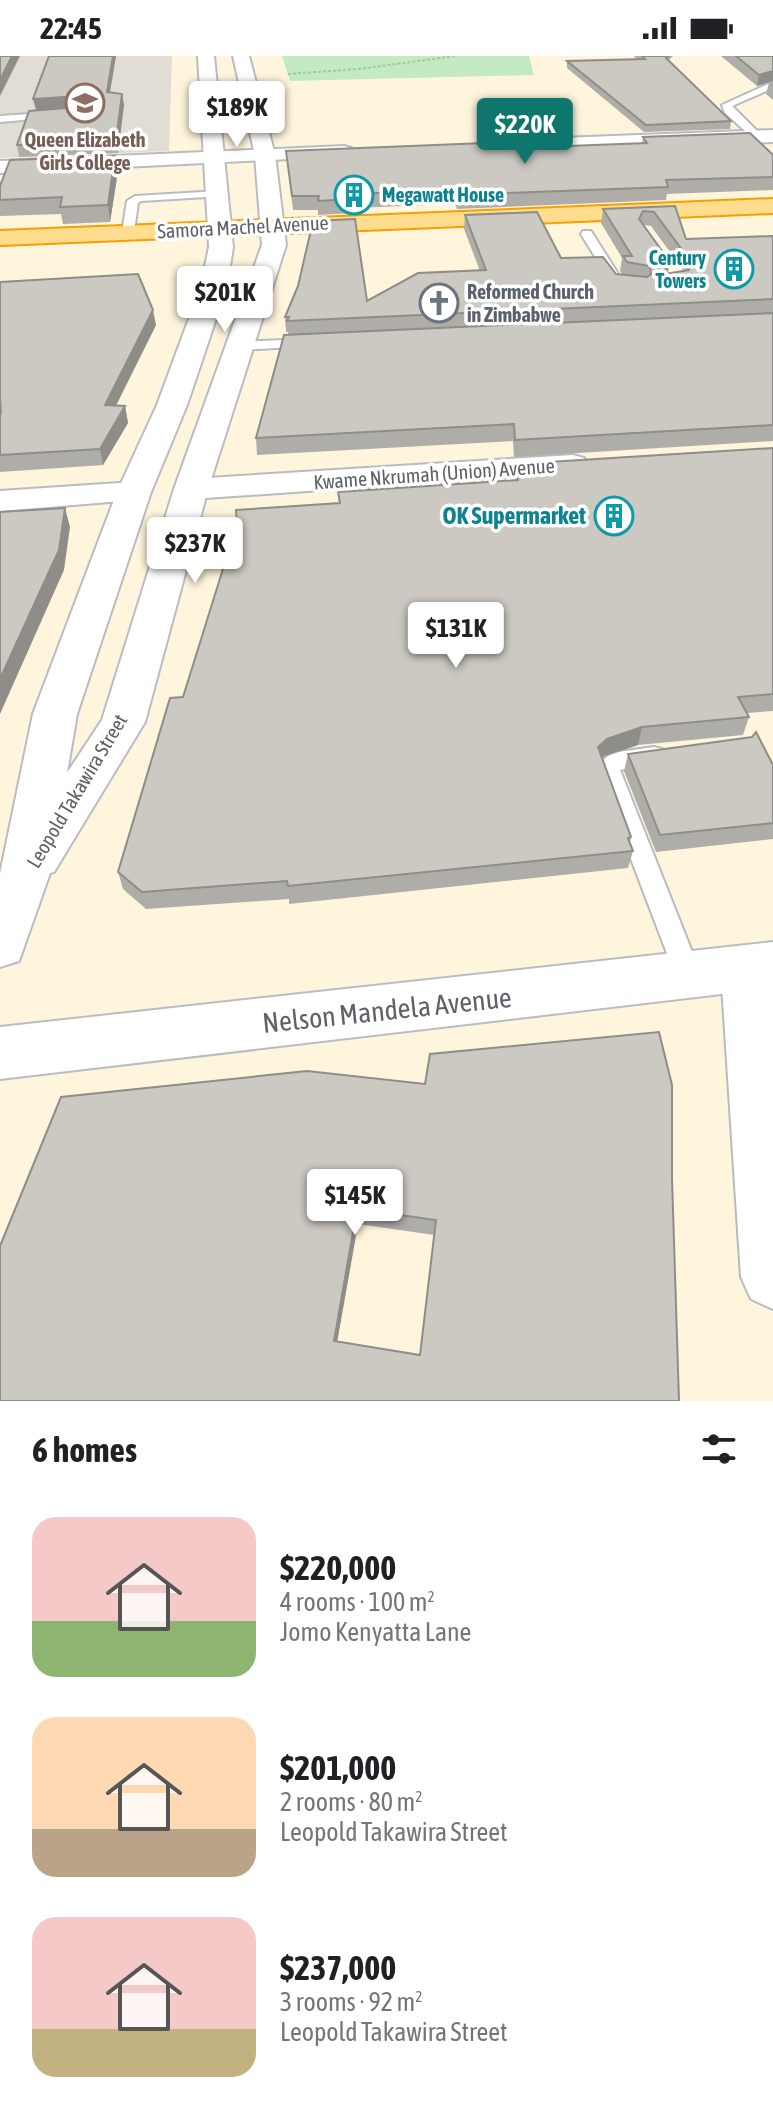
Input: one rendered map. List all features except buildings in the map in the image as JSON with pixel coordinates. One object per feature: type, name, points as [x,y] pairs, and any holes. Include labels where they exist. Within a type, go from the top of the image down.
[{"type":"highway","name":"Samora Machel Avenue","points":[[0,258],[221,237],[773,206]]},
{"type":"highway","name":"Samora Machel Avenue","points":[[273,235],[587,234],[773,226]]},
{"type":"highway","name":"Samora Machel Avenue","points":[[0,238],[128,232],[221,237]]},
{"type":"street","name":"Leopold Takawira Street","points":[[0,945],[24,879],[55,714],[134,492],[172,405],[214,286],[221,237],[206,56]]},
{"type":"street","name":"Leopold Takawira Street","points":[[24,879],[123,722],[191,489],[273,235],[265,155],[241,56]]},
{"type":"street","points":[[465,147],[765,136]]},
{"type":"street","points":[[0,167],[357,152]]},
{"type":"street","name":"Kwame Nkrumah (Union) Avenue","points":[[191,489],[600,463]]},
{"type":"street","points":[[0,501],[134,492]]},
{"type":"street","points":[[760,968],[773,1277]]},
{"type":"street","name":"Nelson Mandela Avenue","points":[[0,1053],[760,968]]},
{"type":"lane","points":[[765,136],[728,111],[727,105],[773,85]]},
{"type":"lane","points":[[0,119],[63,114]]},
{"type":"lane","points":[[128,232],[133,201],[139,198],[219,194]]},
{"type":"lane","points":[[587,234],[619,283],[629,285]]},
{"type":"lane","points":[[238,346],[316,343]]},
{"type":"lane","points":[[678,752],[619,759],[607,767],[689,977]]},
{"type":"path","points":[[288,74],[359,69],[455,56]]},
{"type":"shaded area","points":[[0,56],[773,56],[773,1401],[0,1401]]},
{"type":"shaded area","name":"Queen Elizabeth Girls College","points":[[0,56],[172,56],[169,151],[0,158]]},
{"type":"green space","points":[[282,56],[529,56],[534,75],[290,81]]},
{"type":"place","name":"Queen Elizabeth Girls College","points":[[85,103]]},
{"type":"place","name":"Megawatt House","points":[[354,195]]},
{"type":"place","name":"Century Towers","points":[[734,269]]},
{"type":"place","name":"Reformed Church in Zimbabwe","points":[[439,303]]},
{"type":"place","name":"OK Supermarket","points":[[614,516]]}]
